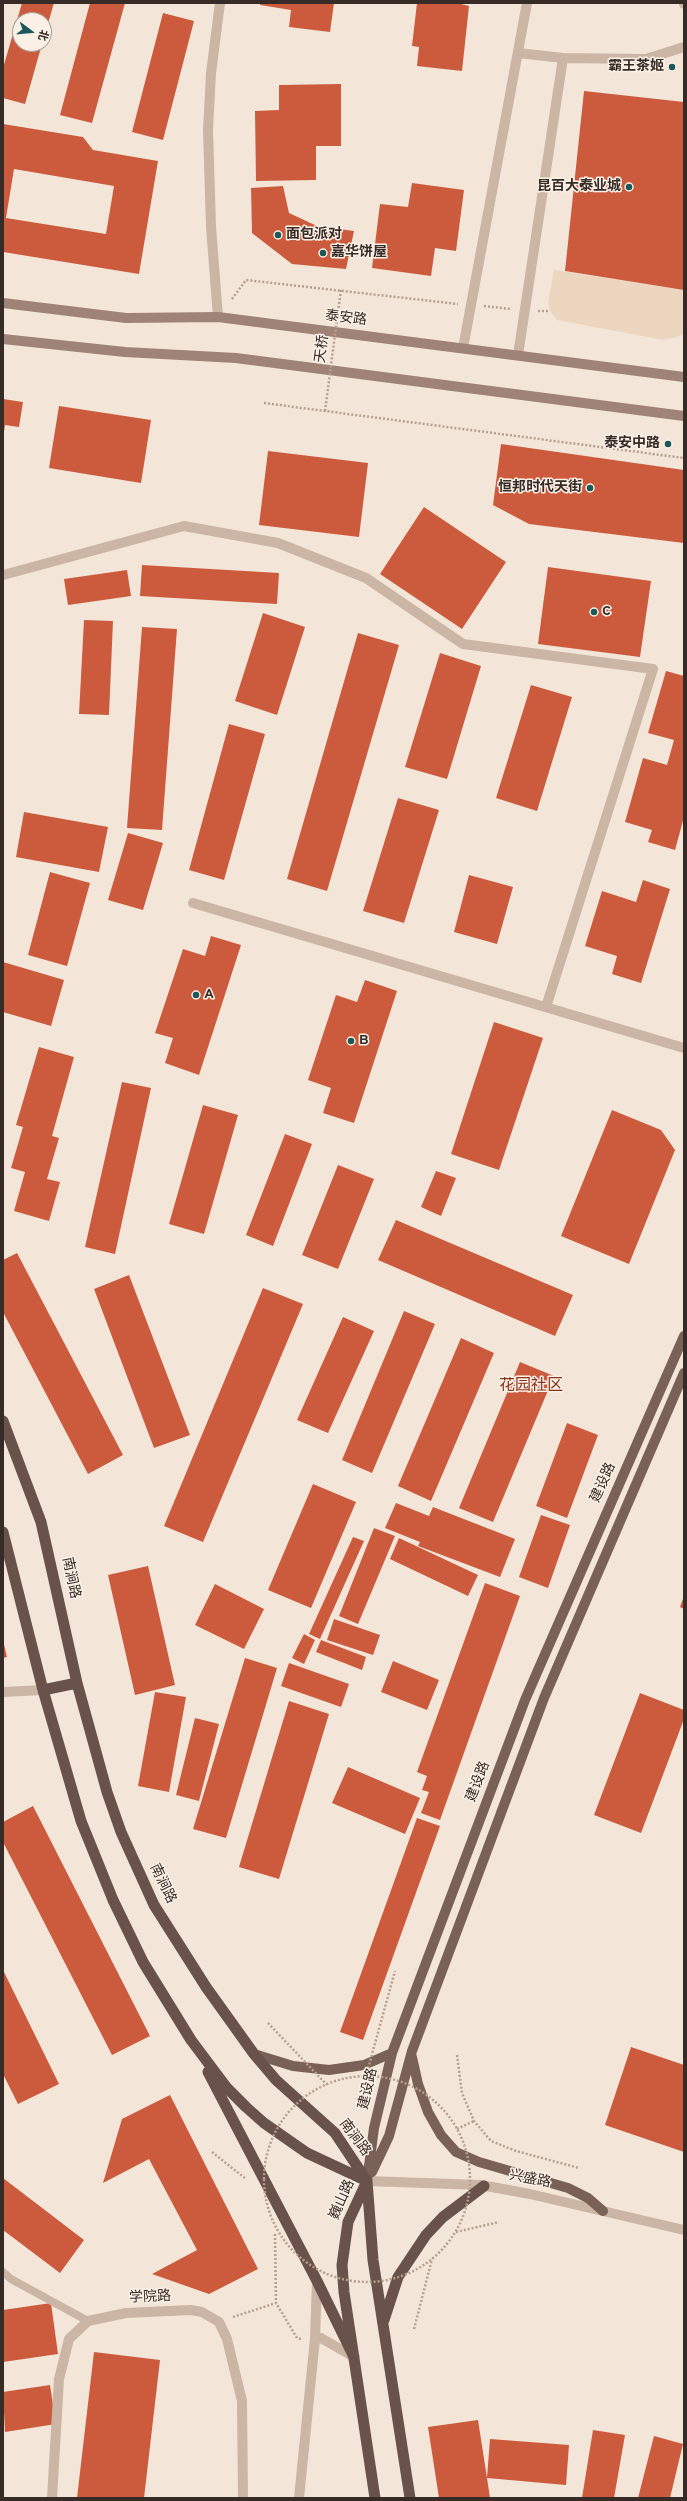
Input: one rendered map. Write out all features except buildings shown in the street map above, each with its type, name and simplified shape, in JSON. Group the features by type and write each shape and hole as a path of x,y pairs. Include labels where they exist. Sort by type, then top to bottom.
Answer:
{"highway":[{"name":"南涧路","path":"3,1421 41,1522 77,1683 107,1792 121,1832 154,1905 206,1988 254,2054 282,2086 335,2133 367,2181"},
{"name":"南涧路","path":"3,1532 43,1690 81,1821 112,1900 143,1962 191,2040 226,2088 264,2123 306,2153 367,2181"},
{"path":"43,1690 77,1683"},
{"path":"191,2040 317,2281 354,2357"},
{"name":"巍山路","path":"367,2181 373,2260 410,2498"},
{"name":"巍山路","path":"367,2181 348,2222 342,2251 342,2280 376,2498"},
{"path":"383,2324 398,2277 414,2251 443,2217 484,2186"}],"main road":[{"name":"泰安路","path":"3,302 126,318 218,317 684,377"},
{"path":"3,339 125,352 236,358 684,416"},
{"name":"建设路","path":"367,2181 374,2128 392,2053 525,1700 684,1336"},
{"path":"367,2181 389,2136 412,2052 544,1698 684,1374"},
{"path":"412,2052 418,2084 428,2112 441,2135 456,2152 478,2162 568,2188 588,2198 603,2211"},
{"path":"254,2054 292,2066 329,2070 364,2065 392,2053"}],"street":[{"path":"218,317 211,227 208,130 211,72 220,3"},
{"path":"463,348 527,3"},
{"path":"518,53 563,58 646,59 684,47"},
{"path":"518,355 563,58"},
{"path":"3,575 184,526 278,543 366,578 463,644 653,669 546,1007"},
{"path":"193,903 684,1048"},
{"path":"3,1692 43,1690"},
{"name":"兴盛路","path":"367,2181 484,2186 530,2194 684,2230"},
{"path":"298,2498 314,2342 317,2281"},
{"name":"学院路","path":"88,2321 126,2313 191,2310 202,2312 219,2322"},
{"path":"52,2498 59,2379 68,2339 88,2321"},
{"path":"219,2322 228,2339 242,2401 243,2498"},
{"path":"314,2342 321,2338 354,2357"}],"lane":[{"path":"3,2272 11,2279 88,2321"}],"path":[{"path":"218,317 246,280 282,282 399,297"},
{"name":"天桥","path":"325,410 340,289"},
{"path":"264,403 684,458"},
{"path":"366,2076 395,1971"},
{"path":"268,2023 327,2085"},
{"path":"457,2055 462,2093 474,2121 491,2141 516,2151 579,2168"},
{"path":"366,2076 398,2081 420,2090 447,2114 465,2145 470,2180 468,2198 456,2232 432,2259 407,2274 384,2281 348,2280 331,2275 300,2257 288,2244 275,2222 266,2195 267,2160 279,2126 303,2099 327,2085 351,2077 366,2076"},
{"path":"457,2129 474,2121"},
{"path":"212,2152 248,2181"},
{"path":"260,2190 266,2195"},
{"path":"275,2222 276,2303 297,2338 314,2342"},
{"path":"456,2232 499,2222"},
{"path":"414,2329 432,2259"},
{"path":"219,2322 276,2303"}],"shaded area":[{"path":"554,270 684,290 684,335 664,340 557,320 550,311 548,303"}],"place":[{"name":"霸王茶姬","path":"672,67"},
{"name":"昆百大·泰业城","path":"629,187"},
{"name":"面包派对","path":"278,235"},
{"name":"嘉华饼屋","path":"323,253"},
{"name":"泰安中路","path":"668,444"},
{"name":"恒邦时代天街","path":"590,488"},
{"name":"C","path":"594,612"},
{"name":"A","path":"196,995"},
{"name":"B","path":"351,1041"}],"district":[{"name":"花园社区","path":"531,1387"}]}
